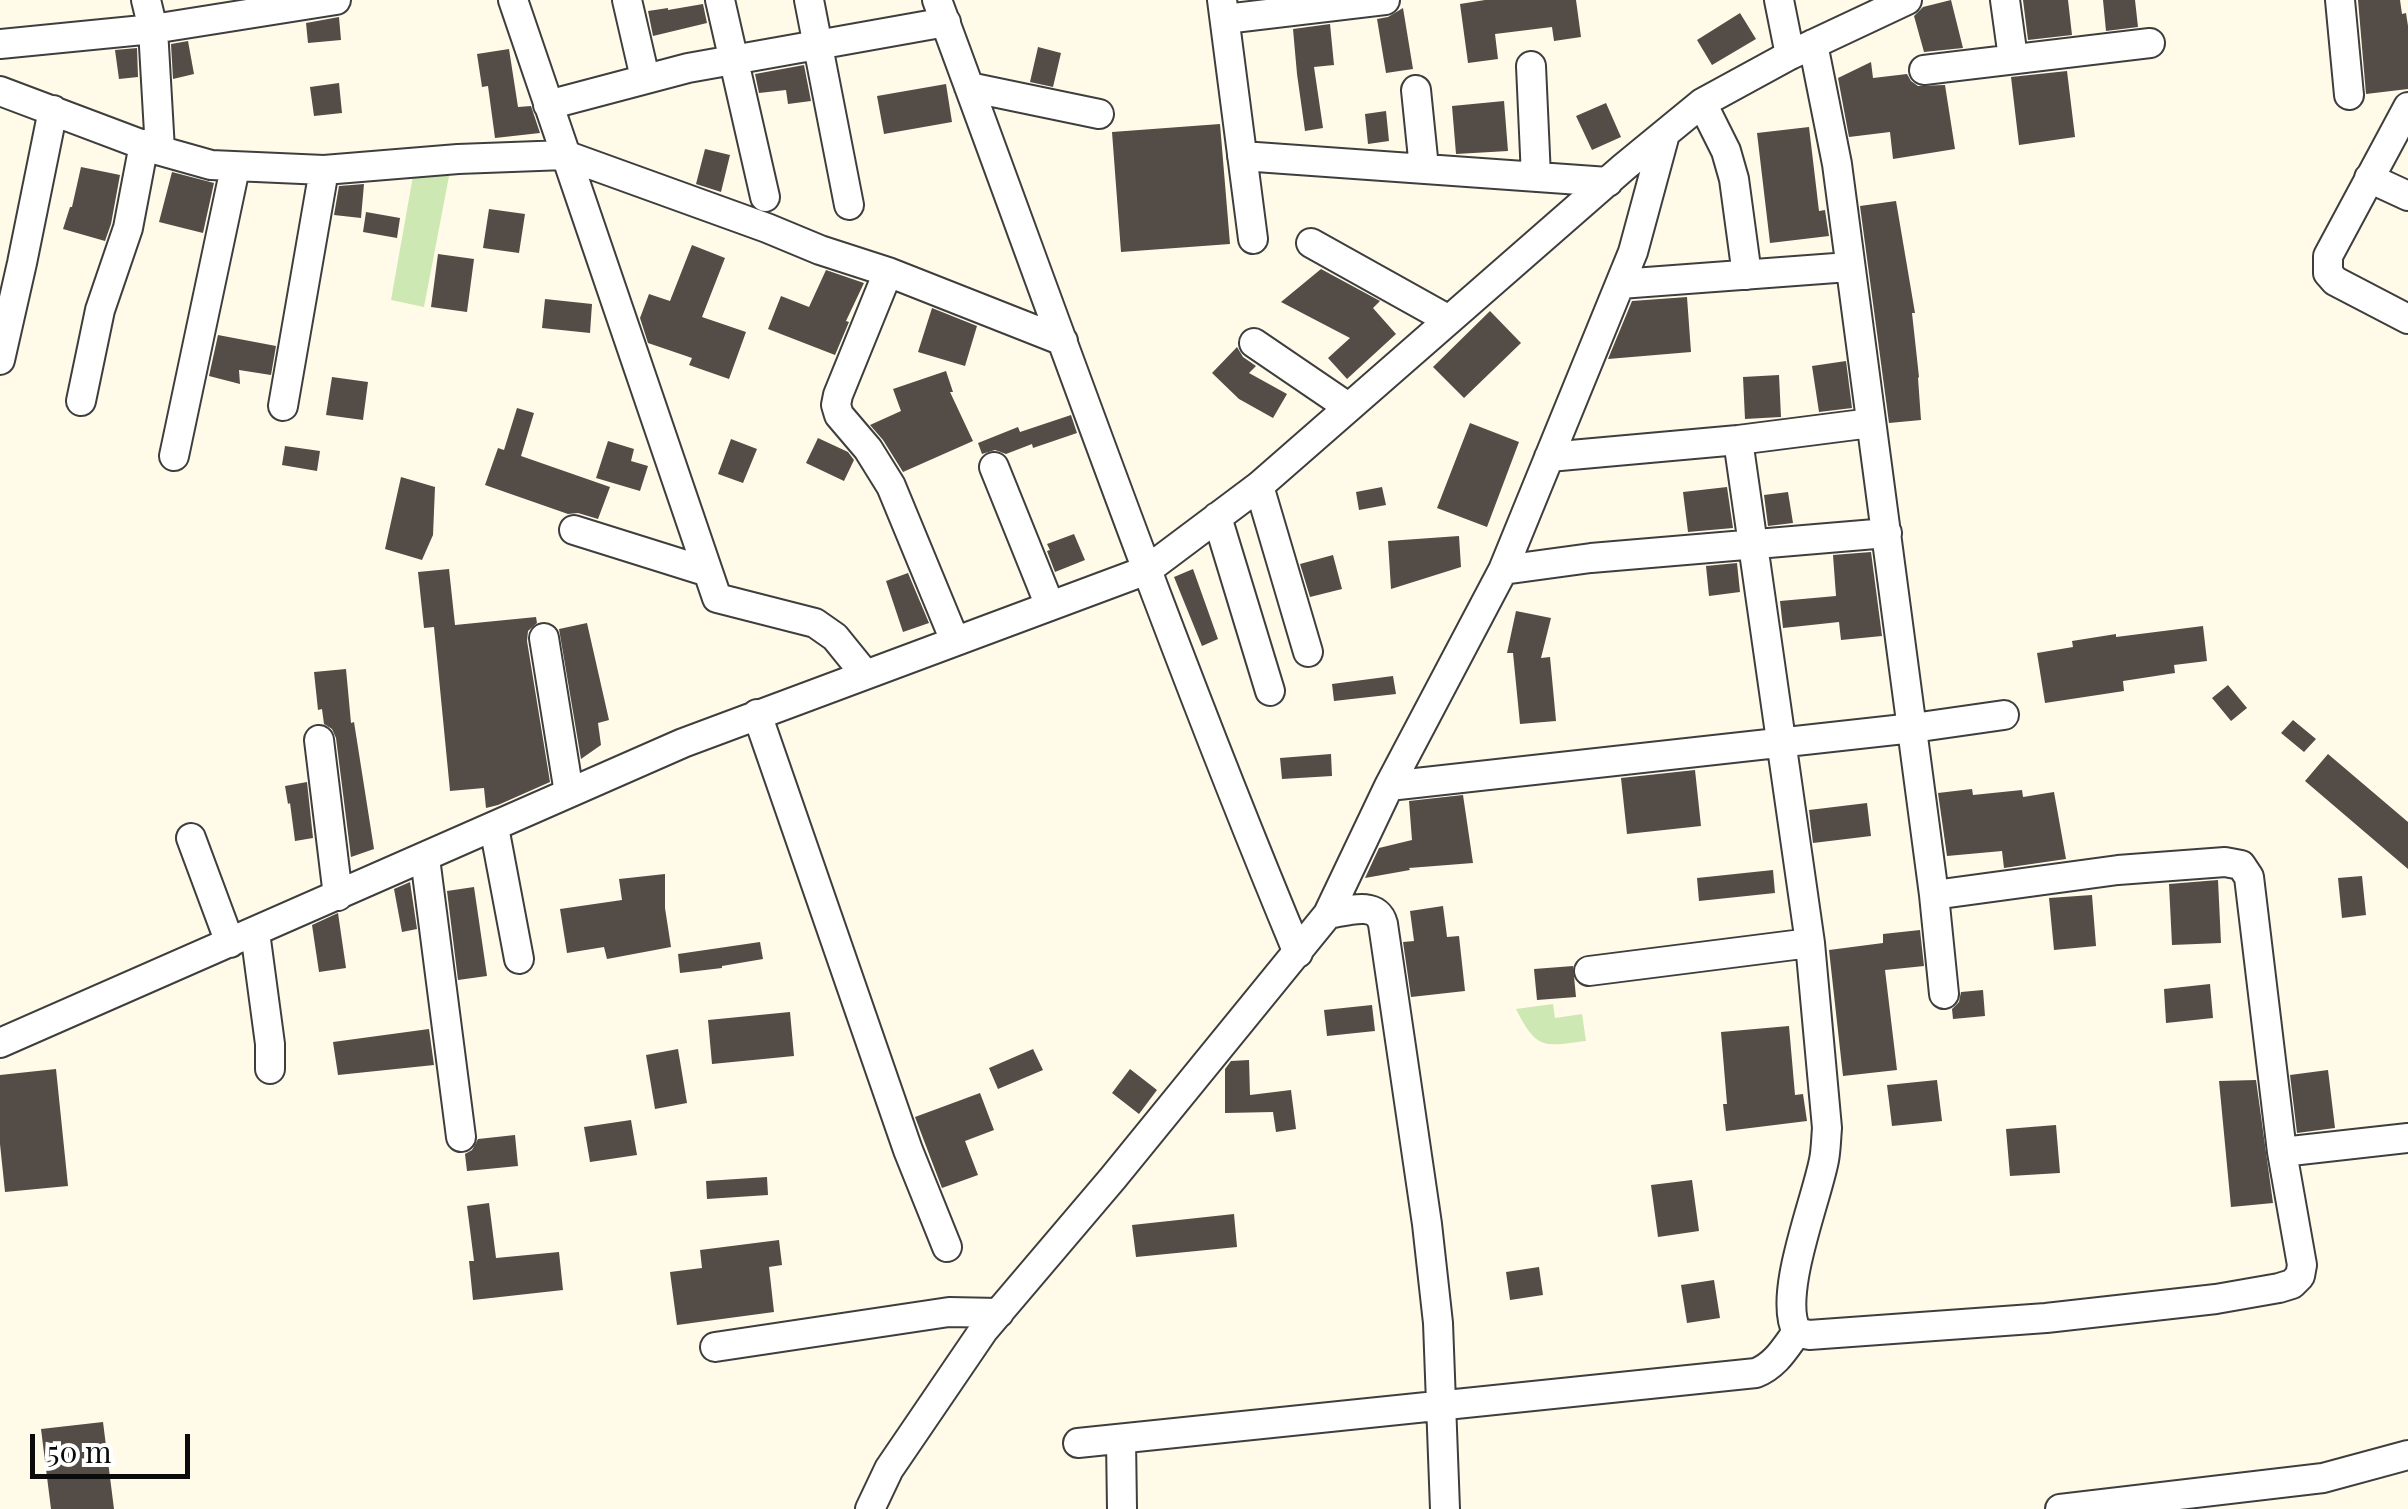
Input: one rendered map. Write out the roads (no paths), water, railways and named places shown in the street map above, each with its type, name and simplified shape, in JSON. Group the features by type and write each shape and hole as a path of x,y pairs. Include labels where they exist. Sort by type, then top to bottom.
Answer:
{"street":[{"path":"80,401 100,310 152,147 153,30 146,0"},
{"path":"0,44 153,30 336,0"},
{"path":"512,0 717,598 815,623 835,637 865,674"},
{"path":"627,0 645,78"},
{"path":"720,0 766,197"},
{"path":"809,0 849,205"},
{"path":"1253,239 1223,10 1385,0"},
{"path":"1778,0 1802,49 1837,164 1944,994"},
{"path":"0,1043 683,743 1147,570 1259,486 1702,104 1802,49 1907,0"},
{"path":"2005,0 2013,58"},
{"path":"2340,0 2349,95"},
{"path":"548,105 645,78 819,46 942,11 1147,570 1298,952"},
{"path":"1924,70 2150,43"},
{"path":"1531,66 1536,177"},
{"path":"969,87 1099,114"},
{"path":"1416,90 1424,168"},
{"path":"0,91 152,147 210,165 235,168 324,170 458,158 565,155 1063,340"},
{"path":"1702,104 1726,151 1734,178 1746,275"},
{"path":"2407,318 2335,281 2326,265 2408,107"},
{"path":"0,360 53,110"},
{"path":"870,1509 889,1469 983,1332 1328,914 1503,570 1634,252 1664,134"},
{"path":"1242,156 1608,182"},
{"path":"174,456 235,168"},
{"path":"283,406 324,170"},
{"path":"2370,178 2408,196"},
{"path":"1311,243 1450,320"},
{"path":"1620,284 1849,267"},
{"path":"888,272 836,405 848,429 868,449 891,486 954,641"},
{"path":"1254,343 1348,407"},
{"path":"1549,457 1738,440 1871,422"},
{"path":"1738,440 1810,943 1828,1128 1791,1291 1792,1322 1797,1332 1809,1335 2046,1318 2216,1299 2292,1284 2300,1276 2302,1265 2282,1152 2249,877 2241,865 2225,862 2118,870 1934,895"},
{"path":"994,467 1050,606"},
{"path":"1259,486 1308,652"},
{"path":"1218,517 1270,691"},
{"path":"574,530 708,572"},
{"path":"1503,570 1591,558 1887,533"},
{"path":"544,638 570,793"},
{"path":"756,714 908,1150 947,1246"},
{"path":"1390,786 2004,715"},
{"path":"319,740 338,896"},
{"path":"494,827 519,959"},
{"path":"191,838 242,938 270,1044 270,1070"},
{"path":"424,858 461,1138"},
{"path":"1328,914 1369,909 1381,915 1383,924 1438,1323 1445,1509"},
{"path":"1590,971 1810,943"},
{"path":"2282,1152 2408,1138"},
{"path":"715,1346 948,1312 999,1313"},
{"path":"1078,1444 1756,1373 1775,1362 1797,1332"},
{"path":"1121,1439 1122,1509"},
{"path":"2060,1509 2323,1478 2408,1455"}]}
